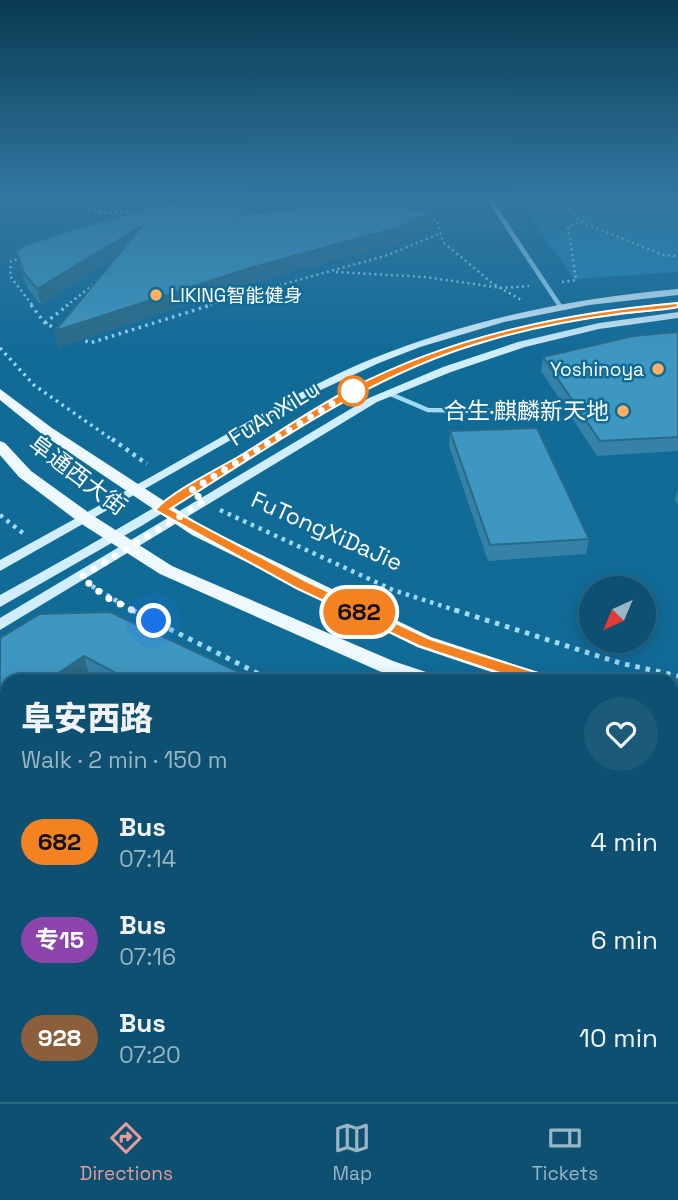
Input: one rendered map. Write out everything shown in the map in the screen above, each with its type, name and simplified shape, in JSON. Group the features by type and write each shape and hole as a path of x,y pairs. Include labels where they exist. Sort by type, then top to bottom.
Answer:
{"main road":[{"name":"FuAnXiLu","path":"0,566 333,379 463,329 560,306 678,292"},
{"name":"FuAnXiLu","path":"0,602 114,536 169,514 352,392 418,361 478,340 534,326 618,311 678,305"},
{"path":"0,625 132,548 169,514 205,501 388,393 430,374 528,341 586,327 678,315"},
{"path":"0,393 47,431 169,514 301,584 425,642 521,674"},
{"name":"阜通西大街","path":"0,446 25,474 86,519 166,570 410,674"}],"street":[{"path":"523,250 560,306"}],"lane":[{"path":"388,393 428,410 495,411"}],"path":[{"path":"77,338 90,343 193,309 401,250"},
{"path":"454,250 502,288 539,310"},
{"path":"652,250 663,255 678,256"},
{"path":"23,258 11,261 10,276 45,323 64,333"},
{"path":"329,271 425,277 502,288"},
{"path":"45,323 107,276"},
{"path":"0,348 34,385 163,475"},
{"name":"FuTongXiDaJie","path":"205,501 234,520 393,590 620,663 669,674"},
{"path":"0,515 39,545"},
{"path":"81,577 106,597 259,674"}],"shaded area":[{"path":"554,250 678,250 678,272 574,279"}],"building":[{"path":"17,250 101,250 37,289 24,273"},
{"path":"122,250 314,250 253,267 55,331"},
{"name":"合生·麒麟新天地","path":"678,332 678,437 600,441 543,357 633,336"},
{"path":"537,428 589,539 490,545 450,431"},
{"path":"110,612 243,674 117,674 84,656 57,674 0,674 0,638 40,614"}],"bus line":[{"name":"682","path":"521,674 425,642 301,584 161,510 352,392 418,361 478,340 534,326 618,311 678,305"}],"place":[{"name":"LIKING智能健身","path":"156,295"},
{"name":"Yoshinoya","path":"658,369"},
{"name":"合生·麒麟新天地","path":"623,411"}],"route":[{"path":"154,621 106,597 81,577 205,501 190,491 353,391"}]}
